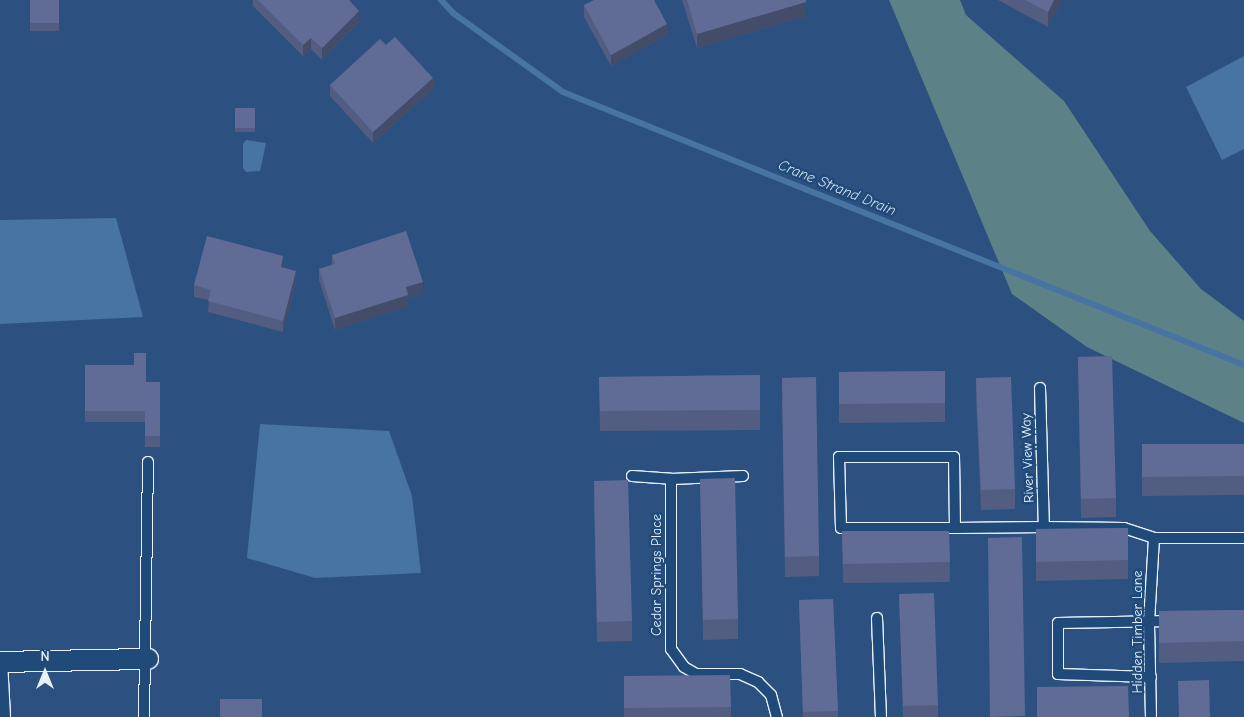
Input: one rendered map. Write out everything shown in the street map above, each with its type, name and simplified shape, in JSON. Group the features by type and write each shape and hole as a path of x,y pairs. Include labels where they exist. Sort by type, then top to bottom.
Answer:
{"street":[{"path":"1,662 147,659"}],"lane":[{"name":"River View Way","path":"1040,388 1044,527"},
{"path":"955,528 954,457 839,457 841,528 955,528 1044,527 1124,528 1154,538 1244,538"},
{"path":"144,717 147,659 148,462"},
{"path":"632,476 671,479 743,476"},
{"name":"Cedar Springs Place","path":"671,479 671,648 684,667 696,674 740,674 758,682 771,695 777,717"},
{"name":"Hidden Timber Lane","path":"1151,717 1148,623 1154,538"},
{"path":"877,618 881,717"},
{"path":"1151,677 1058,674 1058,623 1148,623 1187,620"},
{"path":"1,662 5,717"}],"green space":[{"path":"889,0 960,0 966,15 1064,101 1150,231 1201,289 1244,321 1244,423 1087,347 1012,294"}],"water":[{"path":"1244,56 1244,149 1222,160 1186,87"},
{"path":"246,140 266,143 260,171 246,172 243,168 243,144"},
{"path":"116,218 143,317 0,324 0,220"},
{"path":"260,424 389,431 412,496 421,573 315,578 247,558"}],"building":[{"path":"30,0 59,0 59,23 30,23"},
{"path":"258,0 349,0 359,11 322,48 311,38 303,45"},
{"path":"594,0 654,0 667,24 611,55 584,5"},
{"path":"687,0 806,0 806,2 697,34"},
{"path":"1025,0 1054,0 1048,12"},
{"path":"395,37 433,78 373,132 330,85 380,39 386,45"},
{"path":"235,108 255,108 255,128 235,128"},
{"path":"406,231 423,282 406,287 408,295 335,318 319,269 335,264 332,255"},
{"path":"207,236 283,256 281,267 296,271 283,321 208,301 211,290 194,285"},
{"path":"134,353 146,353 146,382 160,382 160,436 145,436 145,411 85,411 85,365 134,365"},
{"path":"1112,356 1116,498 1081,499 1078,357"},
{"path":"945,371 945,403 839,404 839,372"},
{"path":"760,375 760,410 600,411 599,377"},
{"path":"816,377 819,556 785,557 782,378"},
{"path":"1011,377 1015,489 981,490 976,378"},
{"path":"1142,444 1244,444 1244,476 1142,477"},
{"path":"735,478 738,619 703,620 700,479"},
{"path":"628,480 632,621 597,622 594,481"},
{"path":"1128,528 1128,560 1036,562 1036,529"},
{"path":"842,531 949,531 950,562 843,564"},
{"path":"1022,537 1025,716 990,717 988,538"},
{"path":"934,593 938,705 903,706 899,594"},
{"path":"833,599 838,711 803,712 799,600"},
{"path":"1244,610 1244,641 1159,643 1159,611"},
{"path":"730,675 731,707 624,708 624,676"},
{"path":"1209,680 1210,717 1179,717 1178,681"},
{"path":"1128,686 1129,717 1037,717 1037,687"},
{"path":"220,699 262,699 262,717 220,717"}],"waterway":[{"name":"Crane Strand Drain","path":"441,0 453,13 563,92 1244,365"}]}
